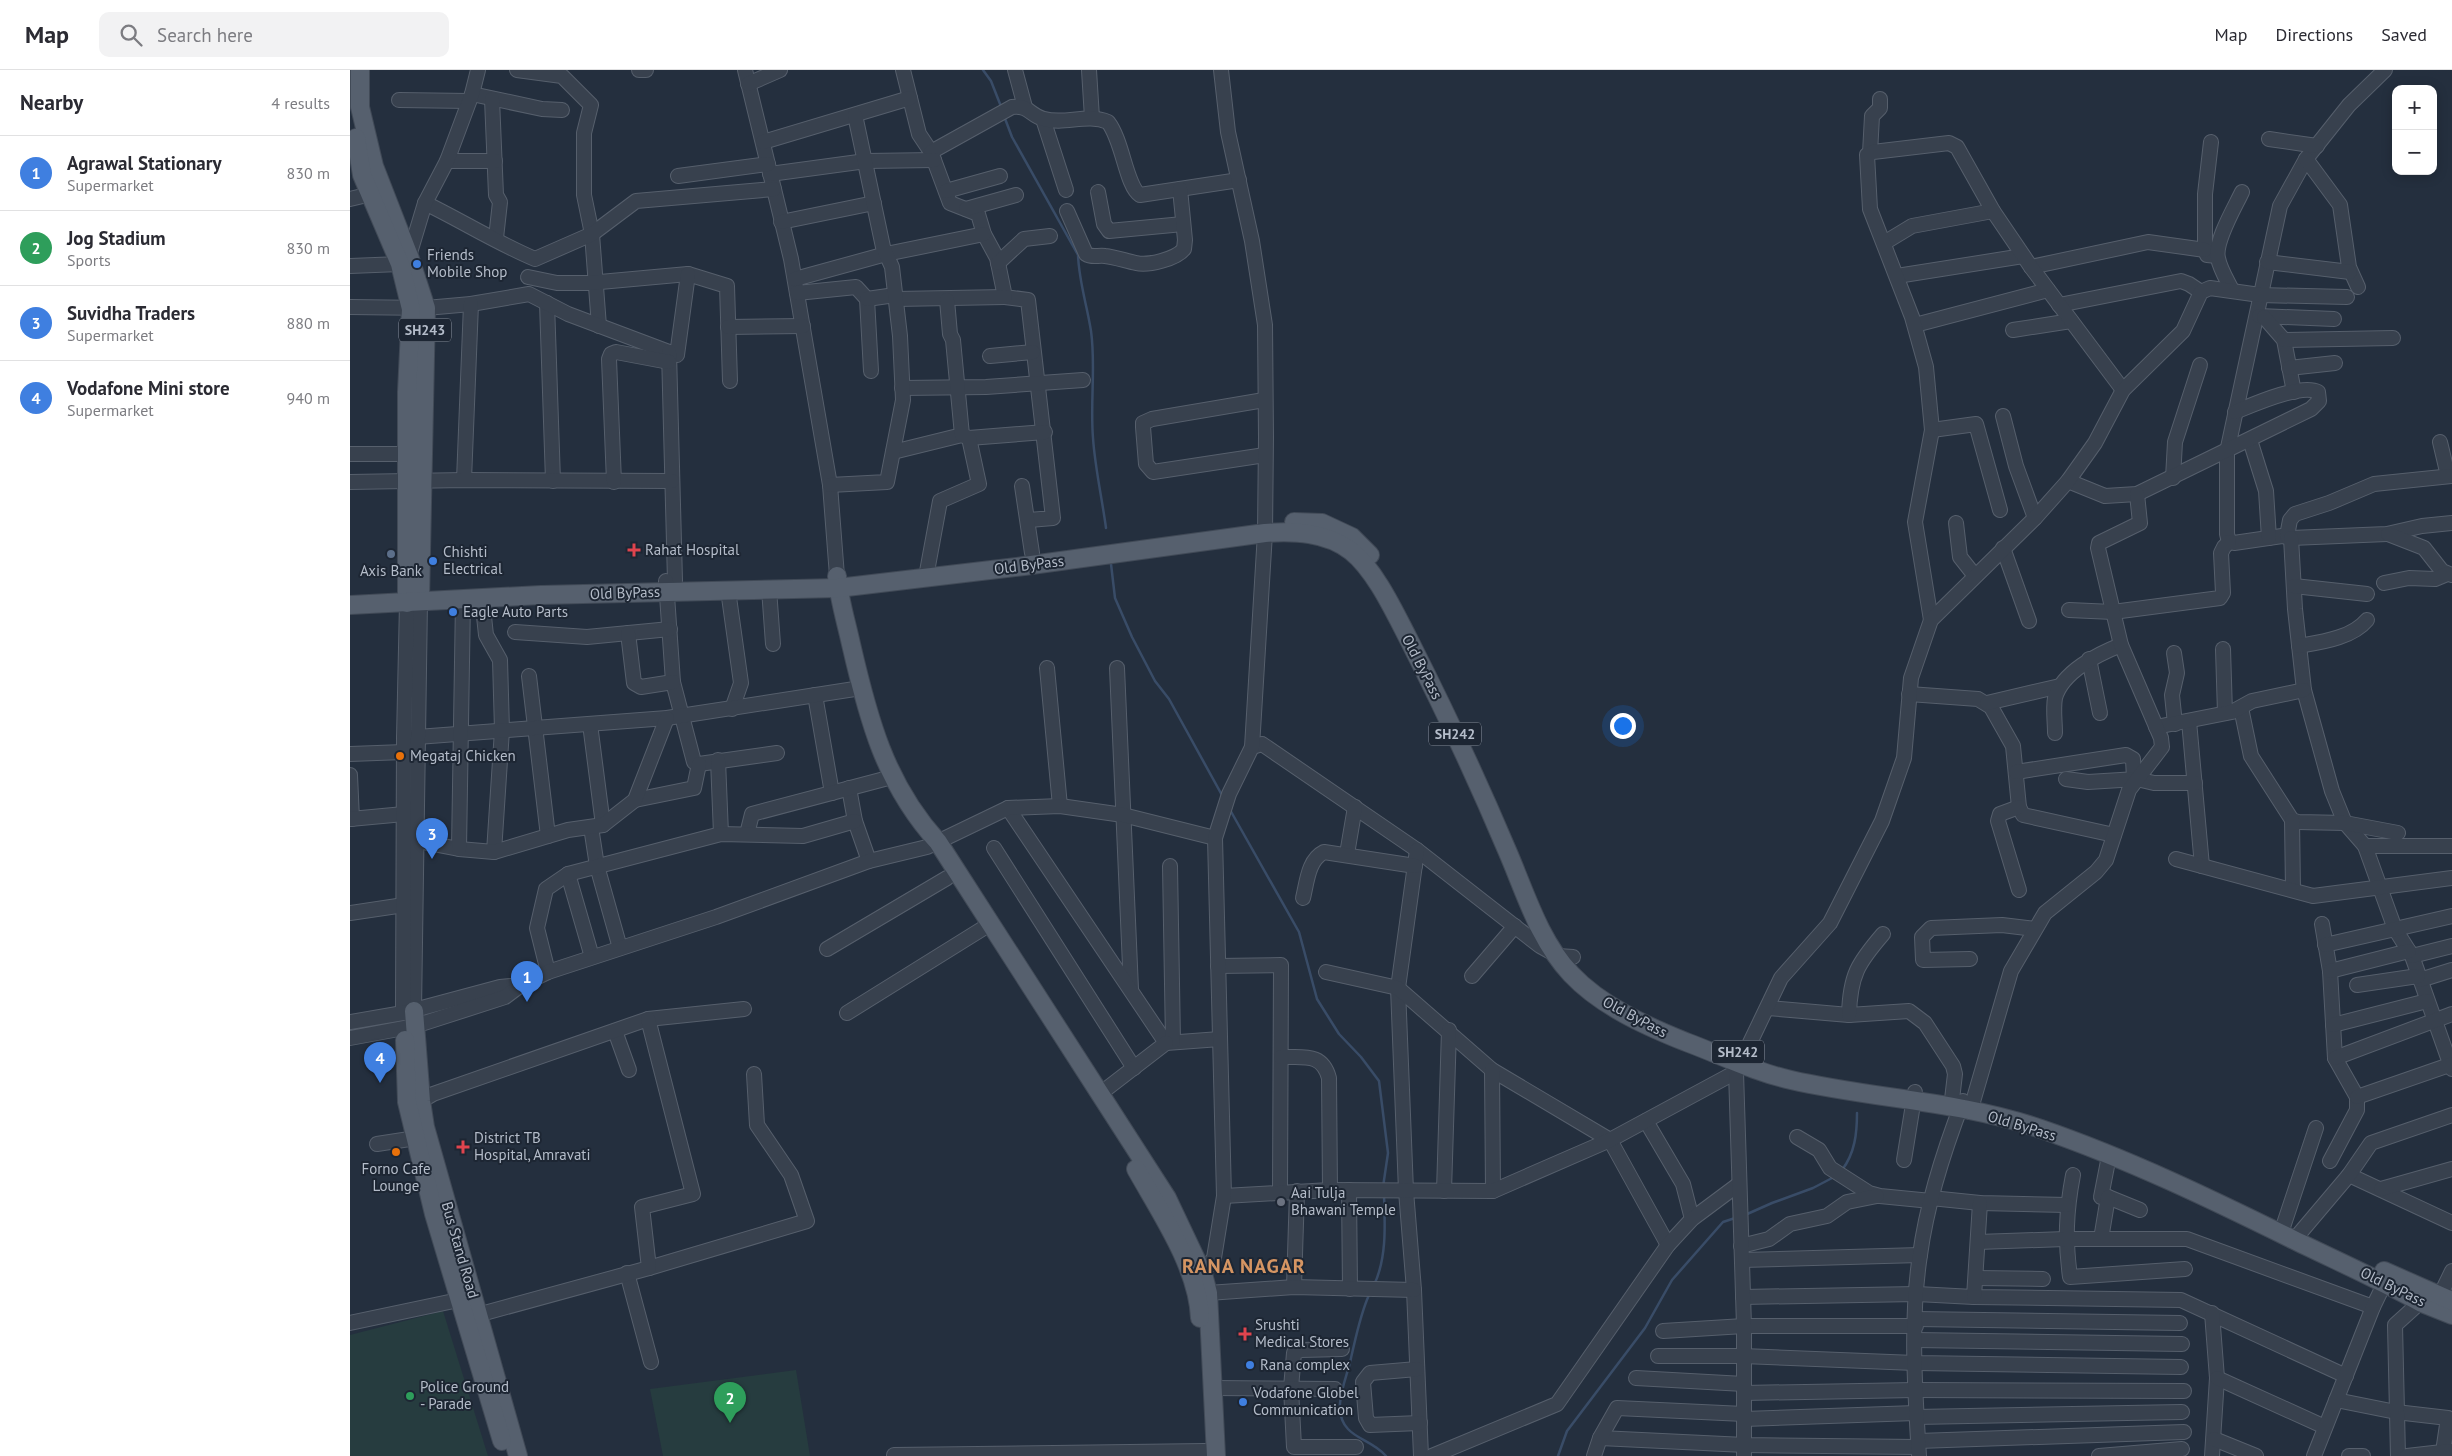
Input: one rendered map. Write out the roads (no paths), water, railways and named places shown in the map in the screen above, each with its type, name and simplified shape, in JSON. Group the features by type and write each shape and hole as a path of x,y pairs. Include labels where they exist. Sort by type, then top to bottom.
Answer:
{"main road":[{"name":"SH243","path":"360,70 360,108 366,135 419,308 414,480 414,597"},
{"name":"SH243","path":"350,101 354,152 362,175 404,260"},
{"name":"SH243","path":"414,480 407,454 407,392 419,308"},
{"name":"Old ByPass","path":"350,605 414,597 463,600 669,585 728,590 769,589 926,573 1265,528 1311,534 1336,542 1352,552 1379,586 1440,701 1508,852 1530,909 1565,956 1570,974 1599,998 1658,1031 1741,1064 1789,1080 1915,1097 2065,1126 2387,1278 2436,1299 2452,1315"},
{"path":"926,573 1032,553 1265,528"},
{"path":"350,594 414,597 669,585 837,582 861,688 884,761 892,777 932,844 1100,1092 1167,1198 1202,1283 1214,1388 1209,1454"},
{"path":"932,844 947,878 1134,1165 1202,1283 1200,1312 1209,1454"},
{"name":"Bus Stand Road","path":"409,1020 425,1127 506,1456"},
{"name":"Bus Stand Road","path":"409,1020 407,1102 416,1138 469,1308 518,1456"},
{"name":"Old ByPass","path":"1961,1105 2041,1129 2162,1176 2290,1232"}],"street":[{"path":"350,266 404,260 425,203 447,161 471,98 478,70"},
{"path":"517,70 562,76 591,105 584,133 584,195 592,234 594,283 599,326"},
{"path":"639,70 646,70"},
{"path":"903,70 919,134 932,156 950,203 978,214 984,234 998,263 1006,297"},
{"path":"1015,70 1018,107"},
{"path":"1089,70 1092,118"},
{"path":"1221,70 1226,124 1239,180 1265,326 1265,528 1252,747 1230,794 1215,838 1224,1196 1214,1258 1202,1283 1414,1290"},
{"path":"2230,542 2227,534 2227,452 2235,412 2260,316 2260,295 2280,206 2306,159 2316,146 2349,105 2385,70"},
{"path":"774,71 746,77 795,278 830,485 837,582"},
{"path":"763,142 910,98"},
{"path":"492,99 496,195 500,202 496,238"},
{"path":"399,100 492,99 542,109 562,110"},
{"path":"1745,1450 1744,1326 1739,1190 1741,1064 1785,972 1830,923 1878,828 1904,758 1911,678 1930,620 1915,522 1932,430 1926,367 1915,325 1869,203 1866,158 1870,153 1872,116 1880,108 1880,99"},
{"path":"678,176 932,156 999,115 1018,107 1043,119 1092,118 1108,122 1114,131 1132,186 1136,192 1146,195 1239,180"},
{"path":"830,485 887,482 903,400 896,297 892,267 883,247 855,115"},
{"path":"1043,119 1066,190"},
{"path":"2269,139 2316,146"},
{"path":"2211,142 2205,194 2211,254 2228,290"},
{"path":"1870,153 1948,143 1954,145 1993,211 2027,262 2123,390"},
{"path":"2306,159 2340,205 2350,272 2358,287"},
{"path":"447,161 495,161"},
{"path":"946,191 1000,176"},
{"path":"521,296 535,259 592,234 636,201 774,189"},
{"path":"1067,211 1086,254 1091,257 1106,256 1138,264 1180,254 1185,245 1180,189"},
{"path":"1098,192 1104,224 1109,231 1183,224"},
{"path":"2211,254 2222,236 2242,192"},
{"path":"350,200 371,194"},
{"path":"966,209 1016,195"},
{"path":"425,203 496,238 510,248 535,259"},
{"path":"781,222 874,203"},
{"path":"1884,243 1912,226 1993,211"},
{"path":"795,278 886,254 984,234"},
{"path":"998,263 1024,240 1050,236"},
{"path":"1897,276 2027,262 2148,242 2211,254"},
{"path":"2267,262 2350,272"},
{"path":"528,277 557,283 594,283 688,274 727,286 730,381"},
{"path":"614,482 609,359 611,354 616,352 669,357 677,355 688,274"},
{"path":"2059,305 2181,281 2205,290 2228,290 2260,295 2347,297"},
{"path":"797,293 856,287 867,299 871,371"},
{"path":"1915,325 2048,290"},
{"path":"1930,620 2035,518 2068,481 2095,443 2123,390 2183,331 2205,290"},
{"path":"350,307 419,308 471,304 529,294 669,357"},
{"path":"867,299 896,297 947,300 1006,297 1028,300 1036,383 1045,432 1053,518 1028,520"},
{"path":"926,573 940,501 979,484 965,437 956,388 953,340 950,334 947,300"},
{"path":"547,303 553,480"},
{"path":"464,480 471,304"},
{"path":"2260,316 2334,319"},
{"path":"2260,316 2284,340 2294,392"},
{"path":"2013,330 2071,321"},
{"path":"728,327 803,326"},
{"path":"2284,340 2393,338"},
{"path":"990,356 1033,352"},
{"path":"669,357 672,481 669,585 670,629 674,682 694,762 699,764 777,753"},
{"path":"2289,368 2335,363"},
{"path":"2173,478 2174,454 2200,365"},
{"path":"902,388 956,388 1083,380"},
{"path":"2068,481 2099,494 2137,494 2227,452 2311,409 2319,400 2318,392 2314,390 2294,392 2235,412"},
{"path":"1264,400 1152,419 1143,423 1143,427 1146,464 1153,472 1265,455"},
{"path":"2003,416 2016,466 2035,518"},
{"path":"1932,430 1976,424 2000,510"},
{"path":"893,452 965,437 1045,432"},
{"path":"2250,440 2266,490 2268,538"},
{"path":"2357,1097 2452,1066 2411,954 2395,928 2378,886 2365,846 2345,823 2332,791 2304,690 2289,537 2292,516 2299,512 2329,503 2378,483 2450,476 2440,442"},
{"path":"350,454 407,454"},
{"path":"350,482 414,480 672,481"},
{"path":"1022,486 1032,553"},
{"path":"1919,1448 1915,1363 1920,1255 1931,1199 1961,1105 2006,982 2035,929 2048,908 2101,868 2106,860 2127,795 2135,779 2162,747 2156,727 2121,645 2098,548 2099,543 2140,523 2137,494"},
{"path":"1956,523 1960,557 1975,576"},
{"path":"2069,610 2113,612 2220,598 2223,593 2221,553 2230,542 2268,538 2387,534 2416,527 2452,523"},
{"path":"2387,534 2424,548 2439,568 2449,574"},
{"path":"2003,548 2029,621"},
{"path":"2384,584 2409,578 2435,579 2449,574"},
{"path":"2294,586 2367,594"},
{"path":"769,589 773,644"},
{"path":"728,590 741,683 732,709"},
{"path":"409,1020 414,597"},
{"path":"482,598 486,635 500,660 502,730 494,852"},
{"path":"459,849 463,600"},
{"path":"2299,646 2341,636 2360,628 2367,620"},
{"path":"515,632 587,637 670,629"},
{"path":"628,633 634,684 641,686 674,682"},
{"path":"2055,733 2054,704 2060,686 2089,659 2121,645"},
{"path":"2222,649 2225,714"},
{"path":"2174,653 2176,676 2172,695 2182,723 2194,783 2202,866"},
{"path":"2089,659 2100,713"},
{"path":"1047,668 1060,806"},
{"path":"1117,668 1131,990"},
{"path":"529,676 548,836"},
{"path":"1909,694 1978,700 1988,703 2060,686"},
{"path":"411,737 667,718 861,688"},
{"path":"2156,727 2225,714 2241,708 2252,701 2304,690"},
{"path":"815,695 832,793"},
{"path":"1988,703 2013,746 2019,807 2023,815 2029,818 2114,836"},
{"path":"2241,708 2250,756 2292,820 2292,890"},
{"path":"635,800 667,718"},
{"path":"590,724 597,826 597,866 620,948"},
{"path":"409,1020 404,905 410,840 404,814 404,752 411,737"},
{"path":"1252,747 1262,744 1417,850 1540,946 1565,956"},
{"path":"350,754 404,752"},
{"path":"2016,772 2126,755 2134,759 2135,779"},
{"path":"718,760 721,834"},
{"path":"410,840 459,849 494,852 548,836 597,826 635,800 694,788 699,764"},
{"path":"350,775 351,819 404,814"},
{"path":"747,834 752,814 892,777"},
{"path":"2066,779 2091,782 2135,779 2154,783 2194,783"},
{"path":"849,788 855,821 869,861"},
{"path":"350,1038 409,1020 500,987 522,985 548,972 716,916 869,861 932,844 1008,808 1060,806 1123,815 1215,838"},
{"path":"1347,854 1355,807"},
{"path":"2019,807 2000,814 1998,821 2019,890"},
{"path":"1008,808 1131,990 1170,1043"},
{"path":"2292,820 2298,822 2345,823 2398,833"},
{"path":"548,972 537,928 546,889 568,874 721,834 803,836 855,821"},
{"path":"2365,846 2452,846"},
{"path":"994,848 1134,1068"},
{"path":"1417,850 1398,988 1406,1191 1414,1290 1421,1456"},
{"path":"1303,898 1312,861 1316,856 1330,851 1415,866"},
{"path":"2176,859 2314,896 2378,886 2452,878"},
{"path":"1170,866 1170,1043"},
{"path":"568,874 592,957"},
{"path":"827,949 947,878"},
{"path":"350,913 404,905"},
{"path":"2325,945 2452,916"},
{"path":"2322,924 2330,971 2335,1058 2357,1097 2357,1110 2330,1161"},
{"path":"1970,959 1924,960 1922,958 1922,937 1930,928 2002,925 2035,929"},
{"path":"1472,976 1515,926"},
{"path":"847,1013 982,929"},
{"path":"1849,1015 1851,989 1859,962 1883,934"},
{"path":"2330,971 2452,946"},
{"path":"1218,966 1281,966 1280,1192"},
{"path":"2357,985 2419,978 2452,970"},
{"path":"1326,972 1398,988 1449,1030 1492,1070 1610,1140 1668,1244"},
{"path":"2333,1025 2427,1001"},
{"path":"1768,1008 1849,1015 1910,1011 1922,1020 1955,1070 1961,1105"},
{"path":"421,1101 433,1094 648,1019 744,1009"},
{"path":"2335,1058 2452,1014"},
{"path":"648,1019 693,1194 642,1207 650,1268"},
{"path":"350,1022 409,1020"},
{"path":"1444,1191 1449,1030"},
{"path":"615,1031 629,1070"},
{"path":"1100,1092 1170,1043 1220,1039"},
{"path":"1281,1057 1314,1059 1322,1061 1326,1067 1329,1078 1330,1190"},
{"path":"1224,1196 1330,1190 1493,1191 1610,1140 1646,1121 1741,1064"},
{"path":"1492,1070 1493,1191"},
{"path":"350,1323 469,1308 650,1268 806,1222 791,1175 757,1125 757,1095 754,1074"},
{"path":"1904,1160 1915,1097"},
{"path":"2290,1232 2349,1175 2371,1143 2452,1115"},
{"path":"1646,1121 1683,1184 1692,1219"},
{"path":"2290,1232 2316,1128"},
{"path":"1797,1137 1820,1150 1828,1166 1877,1196"},
{"path":"378,1144 416,1138"},
{"path":"2109,1156 2101,1197 2108,1197 2140,1210"},
{"path":"2381,1189 2452,1169"},
{"path":"2073,1175 2067,1205 2065,1239 2070,1277 2185,1269"},
{"path":"2349,1175 2452,1223"},
{"path":"1349,1190 1350,1289"},
{"path":"1432,1456 1557,1404 1668,1244 1692,1219 1739,1190"},
{"path":"1294,1287 1297,1191"},
{"path":"1741,1242 1769,1239 1790,1224 1827,1216 1847,1202 1877,1196 1980,1203 2067,1205"},
{"path":"2101,1239 2108,1197"},
{"path":"1974,1297 1980,1203"},
{"path":"1978,1242 2065,1239 2187,1239 2373,1307"},
{"path":"1742,1260 1920,1255"},
{"path":"2398,1456 2395,1325 2436,1299 2452,1271"},
{"path":"627,1273 651,1362"},
{"path":"1976,1278 2043,1279"},
{"path":"2314,1456 2373,1307 2387,1278"},
{"path":"1743,1297 1917,1294 1974,1297 2181,1300 2346,1376"},
{"path":"2212,1313 2217,1378 2212,1456"},
{"path":"1916,1329 2180,1323"},
{"path":"1662,1331 1744,1326 1916,1329 2182,1344"},
{"path":"1342,1349 1301,1350 1294,1353 1291,1388 1294,1452 1356,1447"},
{"path":"1658,1356 1743,1356 1915,1363 2182,1367"},
{"path":"1417,1369 1370,1373 1363,1382 1366,1418 1370,1425 1420,1424"},
{"path":"1636,1378 1744,1388 2184,1390"},
{"path":"2217,1378 2326,1428"},
{"path":"1214,1388 1335,1389"},
{"path":"2336,1400 2396,1412 2448,1418 2448,1451 2407,1456"},
{"path":"1594,1456 1600,1438 1617,1408 1744,1416 2182,1412"},
{"path":"1600,1438 1745,1450 1919,1448 2184,1432"},
{"path":"2214,1438 2256,1456"},
{"path":"2099,1456 2182,1449"},
{"path":"894,1455 1209,1454"},
{"path":"2349,1456 2363,1456"}],"waterway":[{"path":"983,70 991,81 1002,109"},
{"path":"1004,116 1012,137 1078,255 1092,344 1093,438 1106,528"},
{"path":"1111,564 1115,598 1132,637 1155,681 1169,699 1223,797"},
{"path":"1229,808 1299,932 1317,999 1339,1034 1361,1057 1379,1081 1388,1153 1383,1187"},
{"path":"1842,1170 1850,1157 1854,1143 1857,1113"},
{"path":"1745,1215 1813,1188 1834,1177"},
{"path":"1374,1285 1383,1252 1385,1229 1384,1195"},
{"path":"1558,1456 1567,1431 1645,1328 1672,1280 1723,1222 1735,1218"},
{"path":"1369,1295 1341,1394 1340,1413 1348,1429 1356,1436 1376,1447 1386,1456"}],"place":[{"name":"Friends Mobile Shop","path":"417,264"},
{"name":"Rahat Hospital","path":"634,550"},
{"name":"Axis Bank","path":"391,554"},
{"name":"Chishti Electrical","path":"433,561"},
{"name":"Eagle Auto Parts","path":"453,612"},
{"name":"Megataj Chicken","path":"400,756"},
{"name":"Suvidha Traders","path":"432,859"},
{"name":"Agrawal Stationary","path":"527,1002"},
{"name":"Vodafone Mini store","path":"380,1083"},
{"name":"District TB Hospital, Amravati","path":"463,1147"},
{"name":"Forno Cafe Lounge","path":"396,1152"},
{"name":"Aai Tulja Bhawani Temple","path":"1281,1202"},
{"name":"Srushti Medical Stores","path":"1245,1334"},
{"name":"Rana complex","path":"1250,1365"},
{"name":"Police Ground - Parade","path":"410,1396"},
{"name":"Vodafone Globel Communication","path":"1243,1402"},
{"name":"Jog Stadium","path":"730,1423"}],"district":[{"name":"RANA NAGAR","path":"1244,1266"}]}
